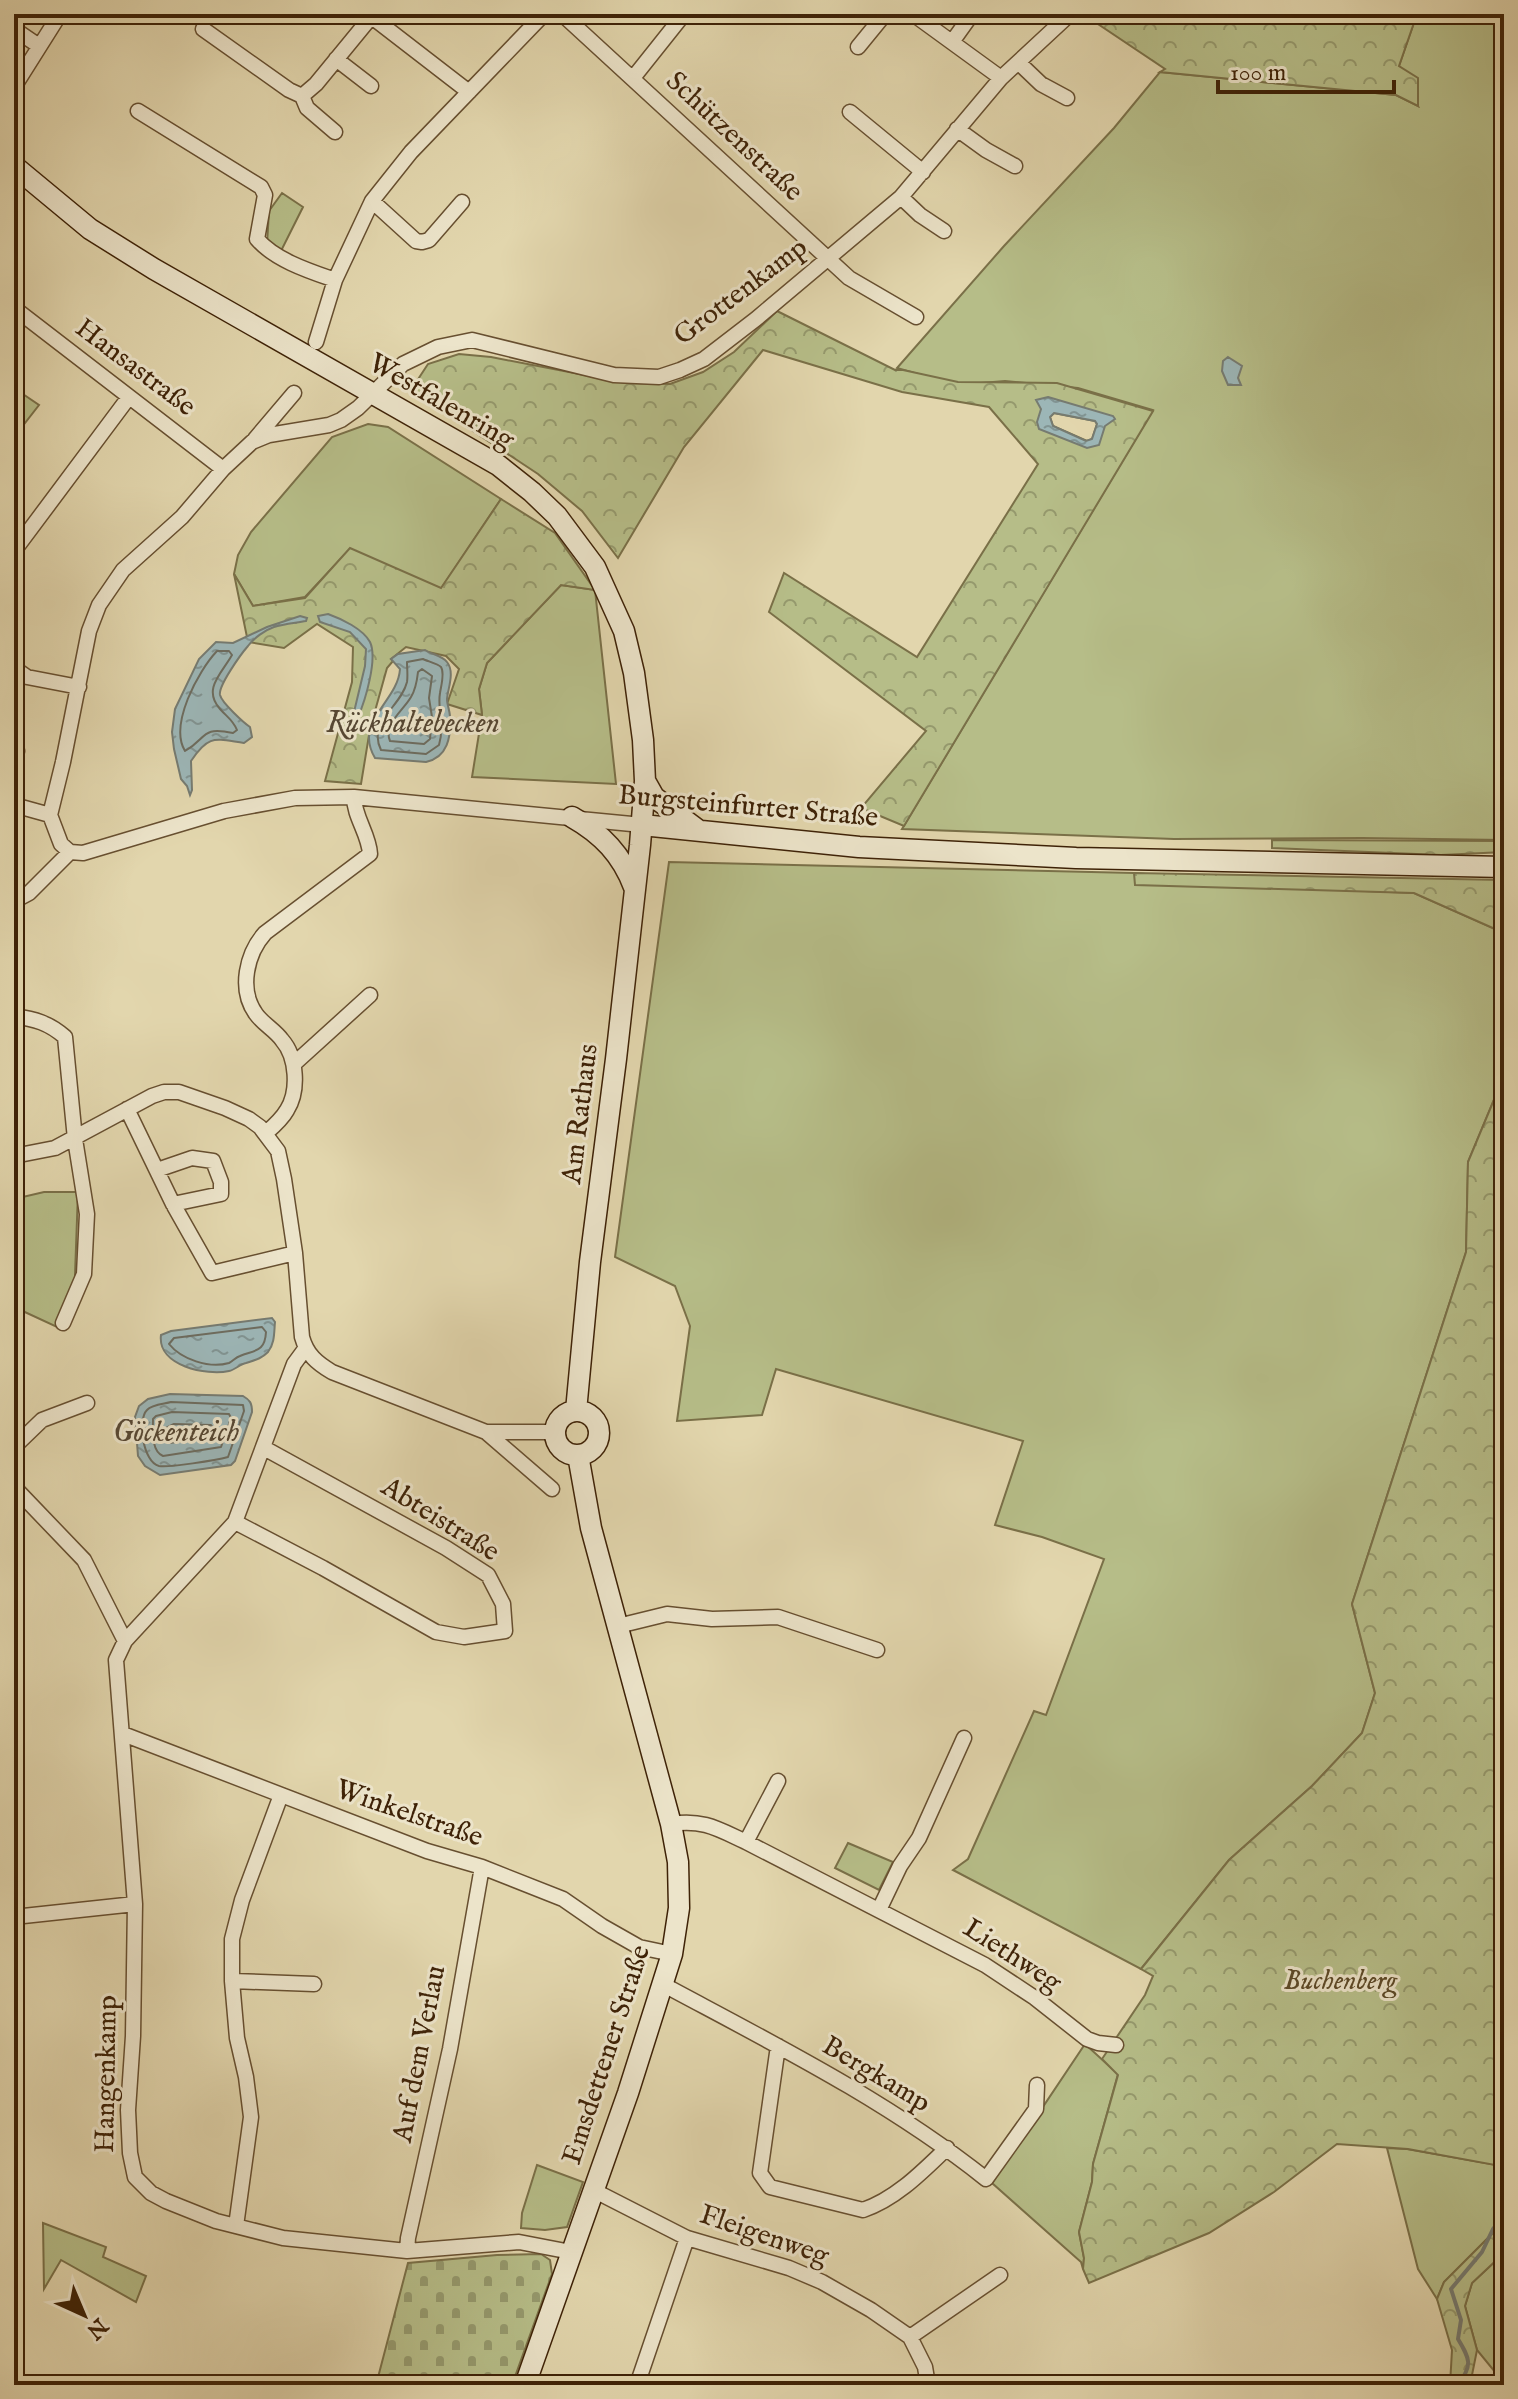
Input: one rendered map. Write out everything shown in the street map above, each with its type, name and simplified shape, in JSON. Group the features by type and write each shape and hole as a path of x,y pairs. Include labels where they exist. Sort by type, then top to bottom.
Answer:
{"main road":[{"name":"Westfalenring","path":"14,166 90,229 154,269 498,465 557,516 595,567 624,631 639,702 645,781 642,825"},
{"path":"645,781 654,797 698,830"},
{"path":"572,817 613,848 626,866 635,890"},
{"name":"Burgsteinfurter Straße","path":"642,825 859,847 1076,858 1504,867"},
{"name":"Am Rathaus","path":"576,1411 590,1262 620,1031 642,825"},
{"path":"576,1411 592,1417 599,1433 593,1448 578,1455 561,1449 554,1432 561,1417 576,1411"},
{"name":"Emsdettener Straße","path":"525,2385 664,1985 679,1908 678,1862 671,1824 591,1528 578,1455"}],"street":[{"path":"14,87 60,14"},
{"path":"316,342 335,280 372,201 411,152 544,14"},
{"path":"633,78 684,14"},
{"path":"858,47 885,14"},
{"path":"913,14 1001,78"},
{"path":"952,42 972,14"},
{"name":"Grottenkamp","path":"252,442 292,430 329,425 350,415 403,364 438,347 472,340 614,375 659,377 704,359 901,197 1001,78 1070,14"},
{"path":"302,96 316,84 370,15 469,92"},
{"name":"Schützenstraße","path":"570,16 849,278 916,317"},
{"path":"14,29 39,46"},
{"path":"203,29 302,96 307,108 335,132"},
{"path":"336,59 371,86"},
{"path":"1019,63 1041,84 1067,98"},
{"path":"138,111 261,187 265,195 257,239 264,248 335,280"},
{"path":"850,112 923,172"},
{"path":"957,129 1015,166"},
{"path":"901,197 944,231"},
{"path":"372,201 416,241 422,242 429,240 462,202"},
{"name":"Hansastraße","path":"14,308 223,469"},
{"path":"14,901 29,893 70,852 61,844 50,815 89,631 99,605 123,570 182,517 294,393"},
{"path":"14,551 129,397"},
{"path":"14,668 27,677 79,687"},
{"path":"266,1133 289,1108 295,1063 283,1040 256,1014 248,993 248,968 253,950 265,933 370,854 370,844 354,806 354,797"},
{"name":"Burgsteinfurter Straße","path":"70,852 83,853 224,811 295,798 354,797 642,825"},
{"path":"14,805 50,815"},
{"path":"295,1063 370,995"},
{"path":"14,1016 40,1020 55,1027 65,1037 75,1139 87,1214 84,1274 63,1323"},
{"path":"14,1156 55,1148 164,1092 179,1092 249,1119 266,1133 278,1151 295,1253 305,1349 316,1362 332,1372 486,1432 552,1489"},
{"path":"127,1109 173,1204 212,1273 295,1253"},
{"path":"157,1170 192,1158 213,1161 221,1182 221,1194 173,1204"},
{"path":"14,1487 84,1560 125,1641 235,1522 294,1364 305,1349"},
{"path":"14,1447 42,1420 87,1403"},
{"path":"486,1432 554,1432"},
{"name":"Abteistraße","path":"235,1522 436,1632 464,1637 505,1631 503,1604 488,1575 446,1548 264,1448"},
{"path":"618,1626 667,1614 712,1619 778,1617 877,1650"},
{"name":"Hangenkamp","path":"125,1641 116,1660 116,1683 123,1734 135,1904 133,2036 128,2110 135,2177 151,2193 216,2221 283,2238 407,2251 519,2242 571,2252"},
{"name":"Winkelstraße","path":"123,1734 427,1851 482,1867 563,1899 639,1947 672,1954"},
{"path":"879,1910 900,1866 919,1838 964,1738"},
{"path":"746,1842 778,1781"},
{"path":"236,2226 251,2117 237,2038 232,1939 242,1900 281,1795"},
{"name":"Liethweg","path":"671,1824 690,1821 716,1828 746,1842 985,1965 1035,1998 1087,2039 1116,2045"},
{"name":"Auf dem Verlau","path":"407,2251 450,2049 482,1867"},
{"path":"14,1917 135,1904"},
{"path":"232,1981 314,1984"},
{"name":"Bergkamp","path":"664,1985 778,2046 947,2148 986,2179 1036,2109 1037,2085"},
{"name":"Bergkamp","path":"778,2046 760,2173 770,2187 863,2210 898,2191 947,2148"},
{"name":"Fleigenweg","path":"593,2190 687,2238 789,2268 822,2282 910,2337"},
{"path":"657,2385 638,2382 687,2238"},
{"path":"928,2385 925,2367 910,2337 1000,2275"}],"green space":[{"path":"1083,14 1417,14 1399,66 1418,78 1418,106 1396,95 1160,72 1165,69"},
{"path":"1417,14 1504,14 1504,840 1174,839 902,829 1153,410 1078,388 1005,381 957,385 897,368 1004,246 1114,128 1160,72 1396,95 1418,106 1399,66"},
{"path":"282,193 303,207 281,251 267,244 269,211"},
{"path":"777,311 895,370 958,382 1057,383 1153,411 904,826 861,808 926,731 769,612 784,573 917,657 1038,464 989,407 902,392 763,350 684,447 618,558 582,511 538,474 411,390 428,364 459,354 491,357 626,383 670,384 703,372 734,352","holes":["1054,413 1095,421 1097,424 1092,439 1087,441 1053,426 1050,417"]},
{"path":"14,388 39,405 18,432 14,430"},
{"path":"368,424 388,427 501,499 441,589 350,549 305,597 253,606 234,574 238,555 251,532 332,437"},
{"path":"501,499 555,533 595,590 561,585 487,663 479,689 482,715 447,704 459,669 446,656 406,647 391,659 393,661 387,668 370,729 361,784 325,781 352,682 353,647 317,624 284,648 248,642 234,574 253,606 305,598 350,548 441,588"},
{"path":"561,585 595,590 616,784 472,777 482,715 479,689 487,663"},
{"path":"1272,840 1504,841 1504,852 1441,855 1272,848"},
{"path":"669,862 1134,873 1316,889 1414,893 1504,933 1500,961 1504,993 1501,1083 1468,1162 1466,1252 1352,1604 1375,1693 1362,1733 1312,1786 1229,1860 1141,1969 953,1870 968,1859 1034,1711 1046,1715 1104,1559 1042,1537 995,1525 1023,1441 776,1369 762,1415 677,1421 690,1326 675,1286 615,1257"},
{"path":"1134,873 1504,880 1504,933 1414,893 1135,885"},
{"name":"Buchenberg","path":"1504,1002 1504,2178 1501,2166 1408,2149 1337,2144 1274,2192 1209,2233 1089,2283 1083,2269 1079,2232 1092,2182 1093,2164 1118,2075 1102,2059 1145,1995 1153,1976 1141,1969 1229,1860 1312,1786 1362,1733 1375,1693 1352,1604 1466,1252 1468,1162 1501,1083"},
{"path":"44,1192 78,1192 75,1275 81,1277 57,1327 14,1307 14,1199"},
{"path":"848,1843 893,1862 879,1890 835,1868"},
{"path":"1085,2044 1118,2074 1093,2164 1092,2182 1079,2232 1083,2269 1081,2262 992,2183"},
{"path":"1387,2148 1502,2166 1504,2222 1444,2282 1437,2299 1418,2269"},
{"path":"537,2165 583,2182 567,2227 545,2230 521,2228 522,2213"},
{"path":"1504,2222 1504,2253 1472,2283 1465,2306 1477,2350 1470,2385 1450,2385 1452,2350 1437,2299 1444,2282"},
{"path":"43,2223 106,2247 103,2257 146,2276 136,2302 61,2260 44,2289"},
{"path":"1504,2253 1504,2383 1477,2350 1465,2306 1472,2283"},
{"path":"541,2254 550,2260 552,2274 512,2385 376,2385 408,2263"}],"water":[{"path":"1228,357 1242,366 1238,378 1241,385 1228,385 1222,371 1223,361"},
{"path":"1048,397 1115,419 1105,426 1099,445 1087,448 1039,429 1037,422 1041,409 1036,400","holes":["1054,413 1095,421 1097,424 1092,439 1086,441 1053,426 1050,417"]},
{"path":"328,614 357,629 370,642 372,669 358,717 354,712 366,649 350,632 320,622 318,616"},
{"path":"300,616 307,618 306,621 274,627 256,637 231,670 220,695 250,727 252,737 244,743 213,740 203,746 191,761 190,795 181,779 172,732 175,709 199,659 216,642 233,643"},
{"name":"Rückhaltebecken","path":"425,650 445,660 451,670 447,699 450,724 447,745 439,756 426,762 375,758 369,733 378,712 392,692 400,669 391,659 398,654"},
{"name":"Göckenteich","path":"272,1318 275,1322 274,1337 268,1352 229,1371 209,1372 185,1366 175,1361 162,1346 161,1335 171,1331"},
{"name":"Göckenteich","path":"170,1394 243,1396 249,1400 252,1412 231,1465 160,1475 145,1466 138,1456 135,1417 139,1406 148,1399"}],"waterway":[{"path":"1458,2385 1468,2362 1458,2339 1461,2320 1451,2289 1482,2252 1493,2229 1498,2223 1504,2224"}]}
